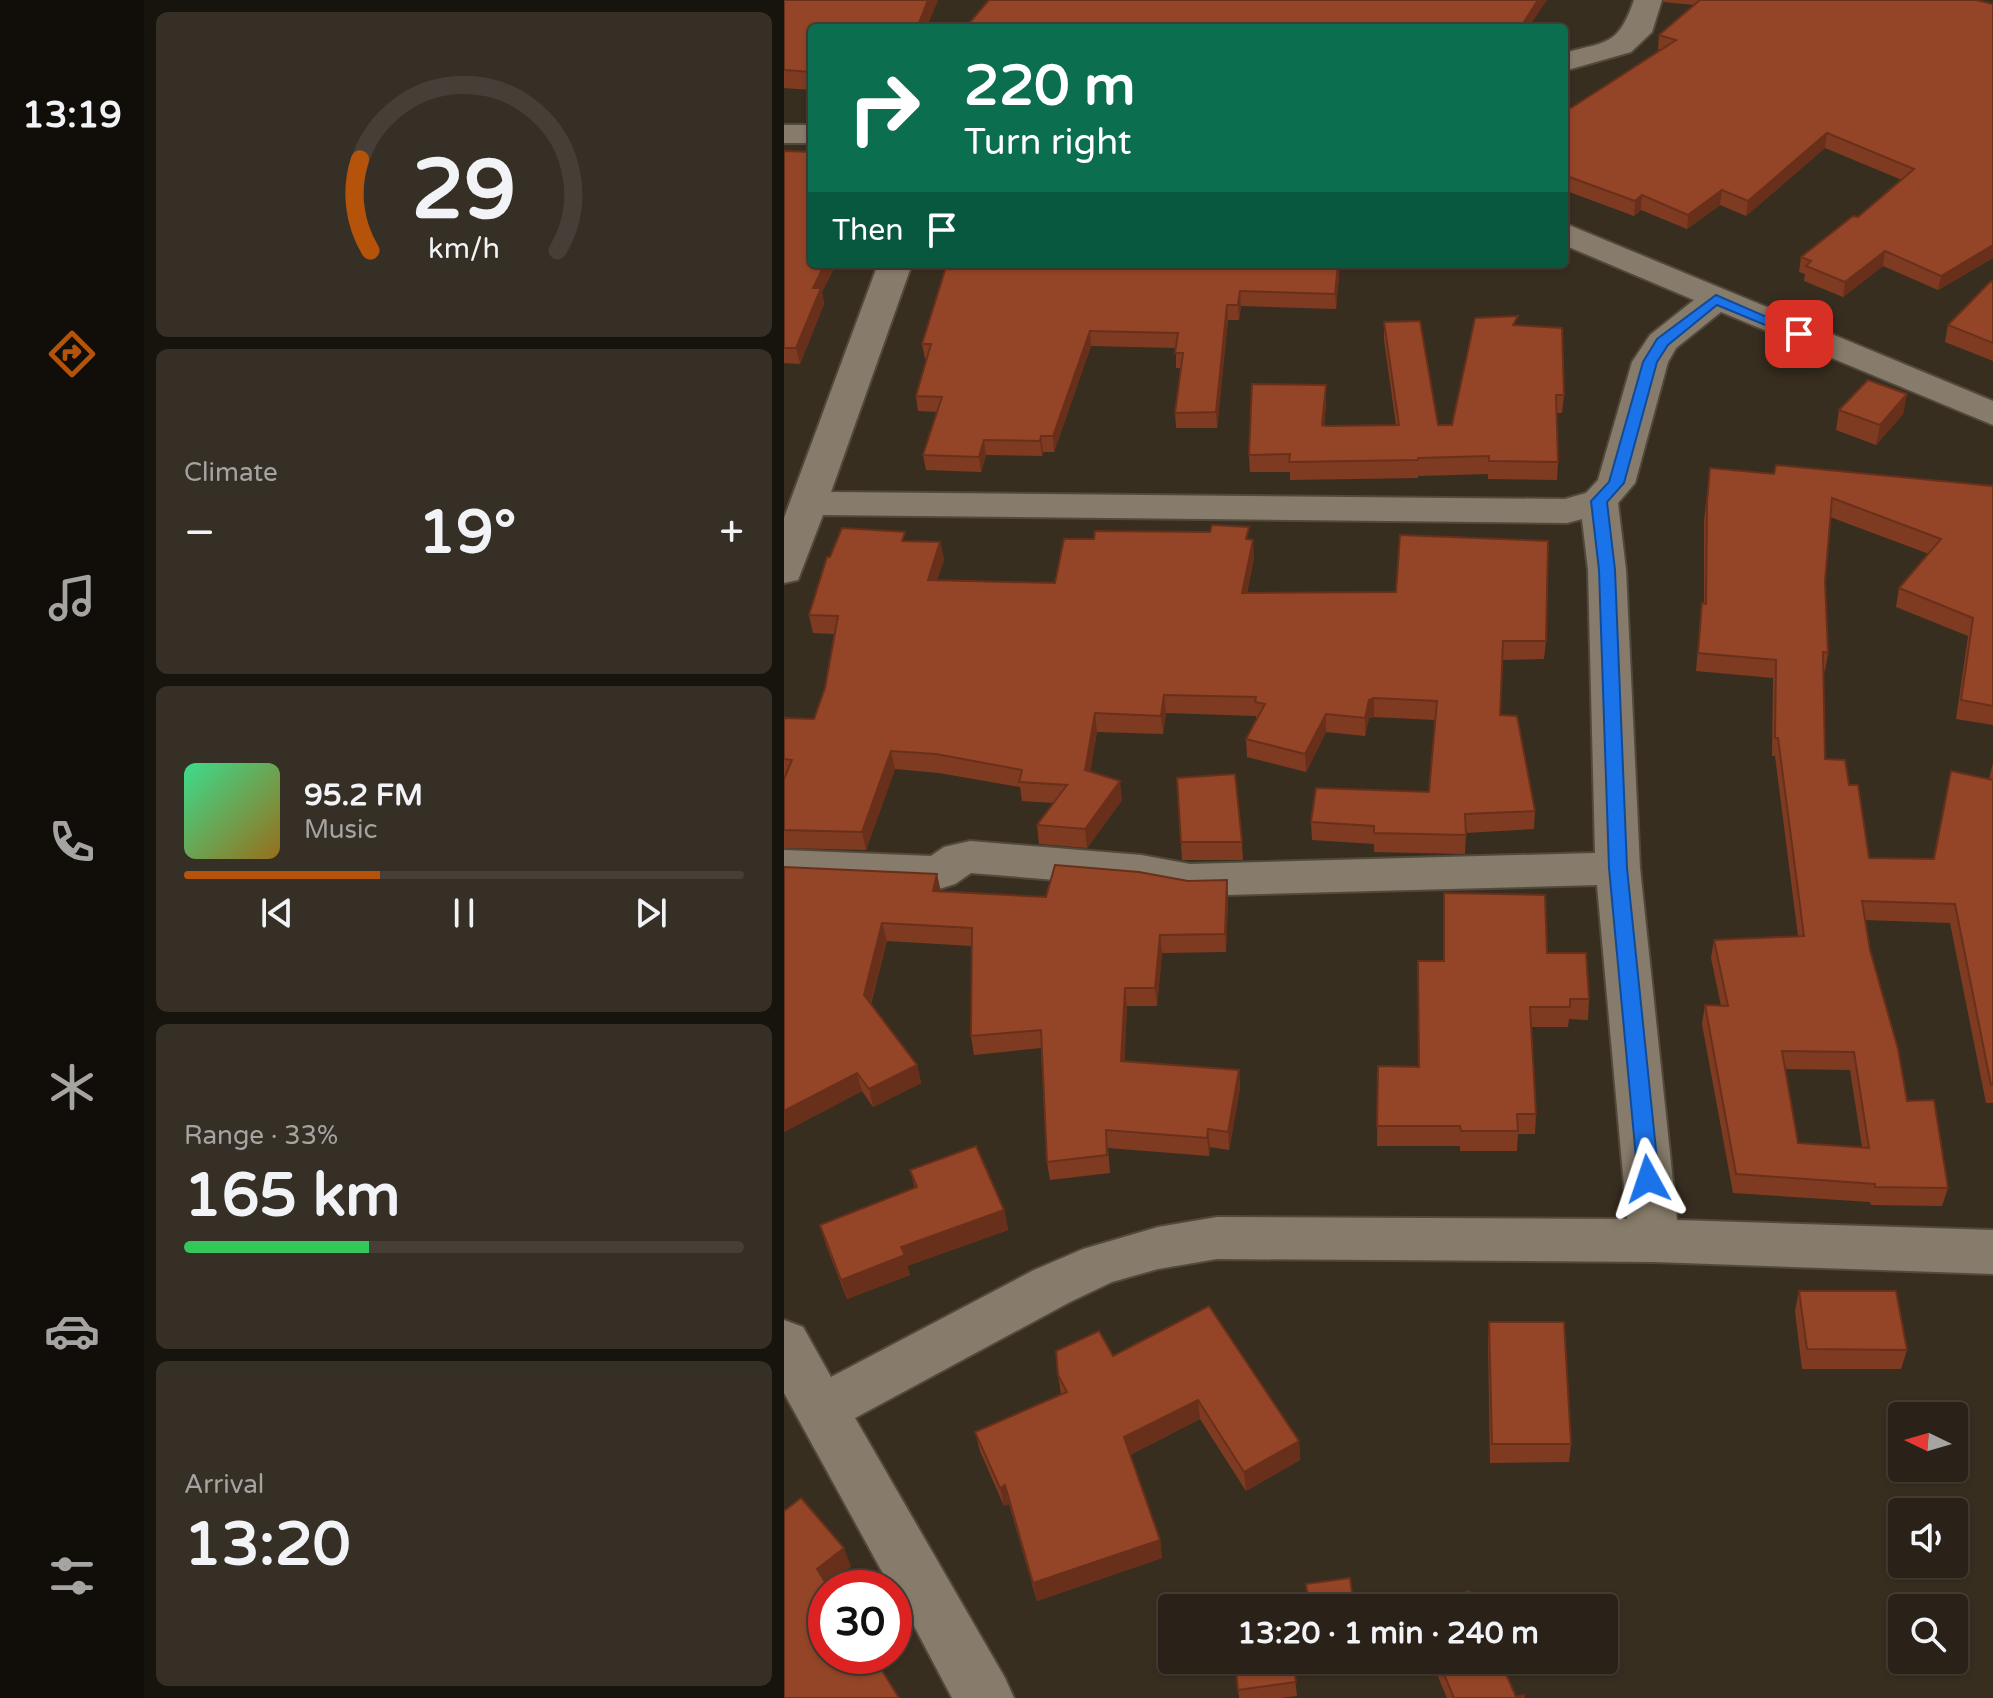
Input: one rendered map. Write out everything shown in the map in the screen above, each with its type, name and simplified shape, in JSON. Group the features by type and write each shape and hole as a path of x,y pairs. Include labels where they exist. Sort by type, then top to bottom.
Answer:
{"street":[{"path":"1568,61 1621,46 1637,32 1648,0"},
{"path":"784,134 808,134"},
{"path":"1568,235 1993,414"},
{"path":"784,571 894,268"},
{"path":"808,503 1567,511 1599,501 1616,483 1650,362 1662,342 1716,299"},
{"path":"1599,501 1607,570 1618,868 1654,1241"},
{"path":"784,866 939,873 960,858 970,857 1141,871 1190,880 1618,868"},
{"path":"821,1409 1052,1286 1101,1264 1158,1248 1217,1238 1654,1241 1993,1252"},
{"path":"784,1343 984,1698"}],"building":[{"path":"784,0 928,0 919,24 808,24 808,72 784,70"},
{"path":"989,0 1538,0 1523,24 968,24"},
{"path":"1700,0 1976,0 1993,4 1993,245 1941,276 1885,251 1845,282 1806,266 1811,261 1801,257 1853,216 1858,217 1914,169 1827,133 1748,201 1722,190 1688,215 1642,195 1635,201 1568,176 1568,107 1676,40 1659,35"},
{"path":"784,151 808,152 808,268 823,268 813,288 821,288 796,348 784,348"},
{"path":"946,268 1338,268 1335,294 1240,291 1238,305 1227,305 1216,412 1175,413 1183,353 1175,353 1178,333 1090,331 1053,436 1041,436 1040,441 984,440 979,457 923,455 942,397 916,396 931,344 922,344"},
{"path":"1993,282 1993,343 1948,325"},
{"path":"1518,316 1513,325 1562,328 1564,395 1556,395 1558,462 1489,461 1489,456 1289,462 1290,454 1249,455 1252,384 1326,385 1322,425 1399,425 1384,322 1420,321 1438,425 1452,425 1475,318"},
{"path":"1868,380 1907,394 1880,425 1839,410"},
{"path":"1776,465 1993,486 1993,706 1961,700 1973,618 1899,588 1941,539 1832,498 1825,581 1828,653 1823,652 1825,759 1845,760 1849,785 1858,785 1869,858 1934,859 1951,771 1993,780 1993,1085 1955,904 1862,901 1870,950 1898,1049 1907,1101 1934,1100 1948,1188 1875,1187 1875,1184 1736,1174 1705,1005 1728,1006 1714,940 1804,936 1778,738 1775,738 1776,660 1698,653 1702,603 1706,604 1710,468 1774,474","holes":["1782,1051 1854,1052 1869,1148 1798,1143"]},
{"path":"1212,525 1249,527 1246,539 1253,540 1242,593 1396,592 1400,535 1548,541 1546,641 1503,641 1500,715 1517,716 1535,811 1465,814 1466,835 1374,833 1374,826 1311,822 1316,788 1429,792 1437,701 1374,698 1369,700 1365,718 1326,714 1305,754 1246,739 1265,704 1255,702 1256,697 1164,695 1161,716 1095,713 1085,770 1120,781 1085,829 1037,825 1067,785 1019,782 1022,770 936,754 891,751 862,832 784,830 784,779 792,760 784,759 784,718 814,719 825,688 838,616 809,615 827,557 830,557 842,528 905,532 902,541 940,542 928,580 1055,583 1064,539 1094,539 1095,531 1210,532"},
{"path":"1235,774 1242,842 1181,842 1177,778"},
{"path":"1055,865 1139,872 1188,881 1227,880 1225,934 1160,935 1155,988 1125,988 1121,1061 1239,1070 1228,1132 1208,1129 1207,1138 1106,1130 1107,1155 1047,1162 1041,1030 971,1036 972,928 882,923 864,995 917,1065 869,1089 857,1073 784,1111 784,867 937,874 933,891 1046,897"},
{"path":"1444,893 1545,895 1547,953 1586,953 1589,999 1570,999 1570,1007 1530,1007 1536,1114 1517,1114 1518,1131 1461,1131 1460,1126 1377,1126 1378,1066 1419,1067 1418,961 1444,961"},
{"path":"976,1146 1004,1210 901,1247 905,1255 841,1280 820,1225 917,1187 910,1170"},
{"path":"1799,1291 1896,1291 1907,1350 1807,1349"},
{"path":"1209,1306 1299,1441 1244,1472 1198,1400 1124,1437 1160,1540 1033,1583 1005,1485 1000,1488 975,1432 1067,1392 1058,1375 1056,1351 1099,1331 1113,1356"},
{"path":"1489,1322 1564,1322 1571,1444 1492,1444"},
{"path":"801,1498 844,1548 818,1570 808,1570 808,1674 884,1674 899,1698 784,1698 784,1511"},
{"path":"1350,1578 1352,1594 1308,1594 1306,1584"},
{"path":"1236,1674 1295,1674 1296,1682 1238,1690"},
{"path":"1444,1674 1506,1674 1516,1697 1524,1695 1524,1698 1454,1698"}],"route":[{"path":"1648,1179 1618,868 1607,570 1599,501 1616,483 1650,362 1662,342 1716,299 1799,334"}]}
